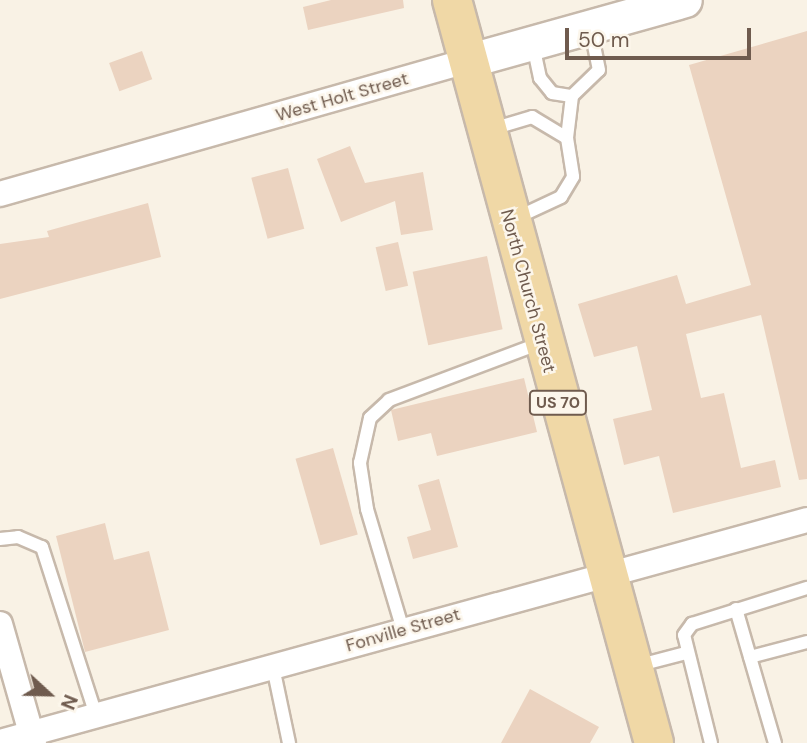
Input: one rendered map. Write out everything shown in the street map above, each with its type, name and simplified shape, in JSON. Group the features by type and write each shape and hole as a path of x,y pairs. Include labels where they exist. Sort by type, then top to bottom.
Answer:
{"main road":[{"name":"North Church Street","path":"452,0 541,342 654,743"},
{"name":"West Holt Street","path":"467,61 685,0"}],"street":[{"name":"West Holt Street","path":"0,194 467,61"},
{"name":"Fonville Street","path":"0,742 33,738 96,715 807,520"},
{"path":"0,624 33,738"}],"lane":[{"path":"509,221 561,197 573,177 568,138 572,96 599,71 590,26"},
{"path":"532,42 540,78 552,93 572,96"},
{"path":"485,131 532,117 568,138"},
{"path":"403,630 367,509 360,463 370,418 389,400 541,342"},
{"path":"0,539 18,537 42,547 96,715"},
{"path":"711,743 686,653 684,635 692,624 807,589"},
{"path":"736,609 775,743"},
{"path":"750,657 807,642"},
{"path":"632,667 686,653"},
{"path":"273,667 289,743"}],"building":[{"path":"331,0 403,0 404,8 308,30 303,7"},
{"path":"807,31 807,479 799,480 761,315 686,334 701,398 724,393 741,468 775,460 781,487 673,513 659,456 624,465 613,419 652,410 637,346 594,357 578,304 677,275 686,304 751,285 689,65"},
{"path":"142,51 152,79 119,91 109,63"},
{"path":"350,146 365,183 423,172 433,230 401,235 395,201 341,222 317,159"},
{"path":"288,168 304,229 268,239 251,178"},
{"path":"148,203 161,257 0,299 0,244 49,237 47,231"},
{"path":"398,242 408,286 386,291 376,247"},
{"path":"487,256 503,329 428,345 413,272"},
{"path":"524,378 537,432 437,456 431,433 398,441 391,410"},
{"path":"333,448 358,535 320,545 296,459"},
{"path":"439,479 458,547 413,559 407,537 431,530 418,485"},
{"path":"105,523 114,560 149,551 169,630 85,652 56,536"},
{"path":"530,689 599,727 590,743 501,743"}]}
